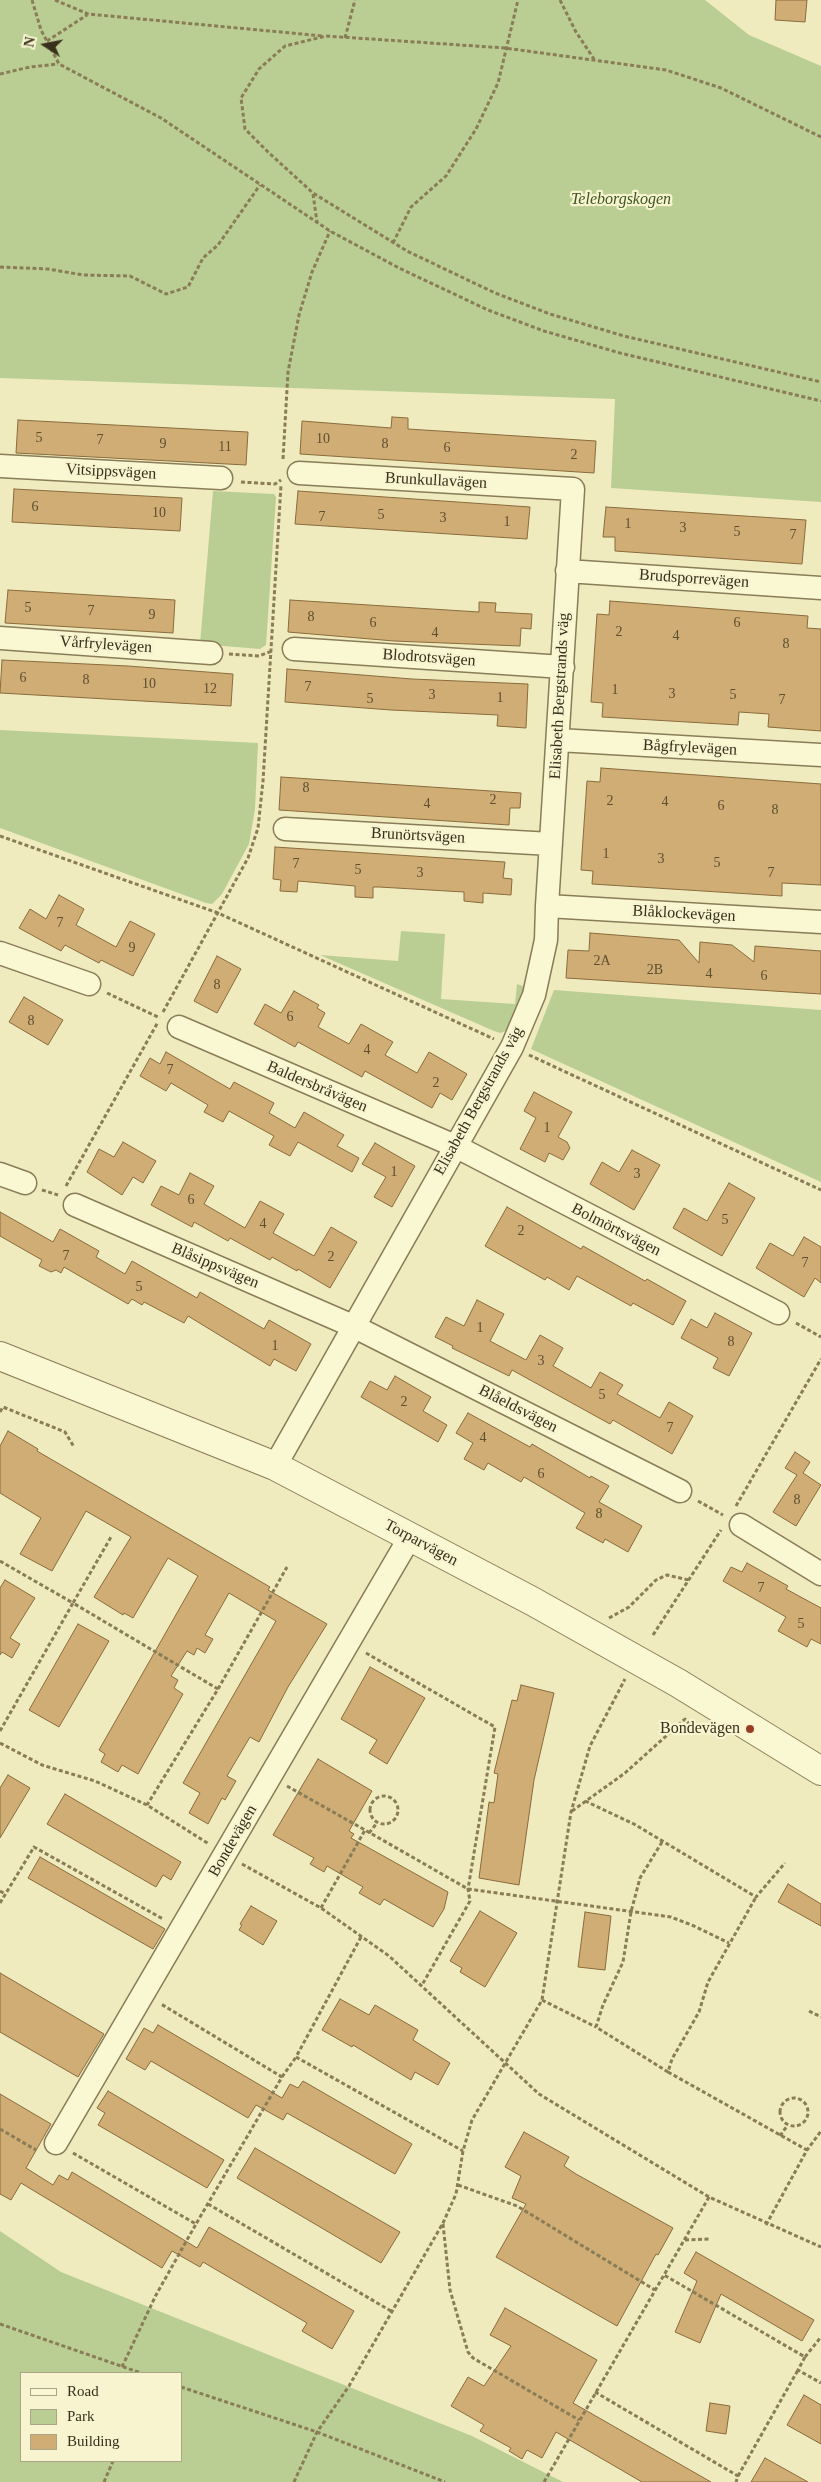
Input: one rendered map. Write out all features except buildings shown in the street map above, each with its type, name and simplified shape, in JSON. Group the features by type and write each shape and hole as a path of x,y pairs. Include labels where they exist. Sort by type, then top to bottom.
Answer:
{"street":[{"name":"Vitsippsvägen","path":"0,466 221,478"},
{"name":"Brunkullavägen","path":"288,470 573,489"},
{"name":"Elisabeth Bergstrands väg","path":"275,1466 512,1047 534,995 546,940 546,906 563,667 573,489"},
{"name":"Brudsporrevägen","path":"567,571 821,588"},
{"name":"Vårfrylevägen","path":"0,638 211,653"},
{"name":"Blodrotsvägen","path":"294,649 563,667"},
{"name":"Bågfrylevägen","path":"558,740 821,755"},
{"name":"Brunörtsvägen","path":"285,829 551,844"},
{"name":"Blåklockevägen","path":"546,906 821,922"},
{"path":"0,953 89,984"},
{"name":"Baldersbråvägen","path":"169,1023 455,1146"},
{"name":"Bolmörtsvägen","path":"455,1146 778,1313"},
{"path":"0,1174 25,1183"},
{"name":"Blåsippsvägen","path":"75,1205 355,1327"},
{"name":"Blåeldsvägen","path":"355,1327 680,1491"},
{"name":"Torparvägen","path":"0,1356 275,1466 532,1601 652,1668 821,1771"},
{"path":"735,1522 821,1574"},
{"name":"Bondevägen","path":"56,2143 410,1538"}],"path":[{"path":"32,0 41,30 59,64"},
{"path":"55,0 88,14 345,38 505,48 543,55 594,59 666,70 721,88 821,137"},
{"path":"345,38 355,0"},
{"path":"393,243 411,207 446,176 476,129 498,83 518,0"},
{"path":"560,0 594,59"},
{"path":"47,41 88,14"},
{"path":"326,36 285,46 258,70 241,98 245,129 313,193 393,243 495,293 550,314 624,336 821,382"},
{"path":"0,74 30,67 59,64 160,118 330,231 399,268 488,310 544,331 620,353 821,400"},
{"path":"0,267 48,269 84,275 130,276 166,294 188,287 203,258 218,245 260,185"},
{"path":"313,193 317,222"},
{"path":"25,1183 60,1196 116,1100 169,1023 218,913 248,858 258,828 264,781 270,652 288,470 288,372 299,315 312,272 330,231"},
{"path":"221,478 228,482 275,484 288,470"},
{"path":"211,653 259,656 281,648 294,649"},
{"path":"0,836 218,913 821,1190"},
{"path":"89,984 169,1023"},
{"path":"778,1313 821,1337"},
{"path":"653,1635 690,1580 735,1522 821,1359"},
{"path":"0,1412 2,1408 65,1432 74,1447"},
{"path":"680,1491 735,1522"},
{"path":"0,1731 111,1537"},
{"path":"0,1562 218,1688"},
{"path":"147,1805 218,1688 287,1567"},
{"path":"607,1619 629,1607 656,1580 667,1575 690,1580"},
{"path":"348,1643 495,1727 468,1889 470,1901 422,1985"},
{"path":"294,2482 317,2432 349,2386 443,2223 458,2185 463,2151 472,2120 506,2065 542,2000 571,1812 590,1746 625,1679"},
{"path":"571,1812 625,1772 685,1719 692,1727"},
{"path":"0,1743 42,1765 95,1781 147,1805 226,1855 321,1908 389,1956 539,2094 709,2198 766,2225 821,2247"},
{"path":"270,1776 468,1889 670,1918 694,1926 729,1943"},
{"path":"379,1796 390,1797 397,1806 396,1817 388,1824 377,1823 370,1815 371,1804 379,1796"},
{"path":"585,1801 634,1824 756,1897"},
{"path":"369,1833 377,1823"},
{"path":"321,1908 365,1830"},
{"path":"596,2027 603,2004 623,1962 631,1912 640,1878 662,1842"},
{"path":"0,1903 34,1847 181,1929"},
{"path":"668,2072 672,2059 699,2012 708,1982 729,1943 756,1897 785,1863"},
{"path":"0,1891 5,1894"},
{"path":"122,2367 156,2295 282,2077 296,2057 361,1936"},
{"path":"143,1994 282,2077"},
{"path":"542,2000 596,2027 668,2072 807,2150"},
{"path":"810,2011 821,2017"},
{"path":"296,2057 463,2151"},
{"path":"790,2098 801,2099 809,2108 808,2119 799,2127 787,2126 780,2117 781,2105 790,2098"},
{"path":"780,2136 787,2126"},
{"path":"0,2129 48,2157 56,2143 196,2224"},
{"path":"766,2225 807,2150 821,2131"},
{"path":"458,2185 517,2206 655,2290"},
{"path":"544,2482 709,2198"},
{"path":"208,2204 391,2311"},
{"path":"443,2223 450,2290 468,2352 472,2358 579,2420"},
{"path":"684,2240 709,2239"},
{"path":"664,2275 805,2357"},
{"path":"0,2324 138,2372"},
{"path":"736,2482 805,2357 821,2337"},
{"path":"798,2370 821,2383"},
{"path":"182,2387 317,2432 445,2482"},
{"path":"595,2392 738,2476"},
{"path":"104,2482 113,2462"}],"green space":[{"name":"Teleborgskogen","path":"0,0 705,0 749,35 821,66 821,502 611,488 615,399 0,378"},
{"path":"213,491 274,494 276,497 266,645 260,649 200,644"},
{"path":"0,730 258,743 255,809 249,844 222,894 212,904 206,903 0,828"},
{"path":"401,931 445,934 441,999 515,1004 517,984 523,986 524,994 509,1030 500,1033 494,1031 320,955 398,961"},
{"path":"554,990 821,1010 821,1182 531,1049"},
{"path":"0,2231 61,2272 472,2436 563,2482 0,2482"}],"place":[{"name":"Bondevägen","path":"750,1729"}]}
